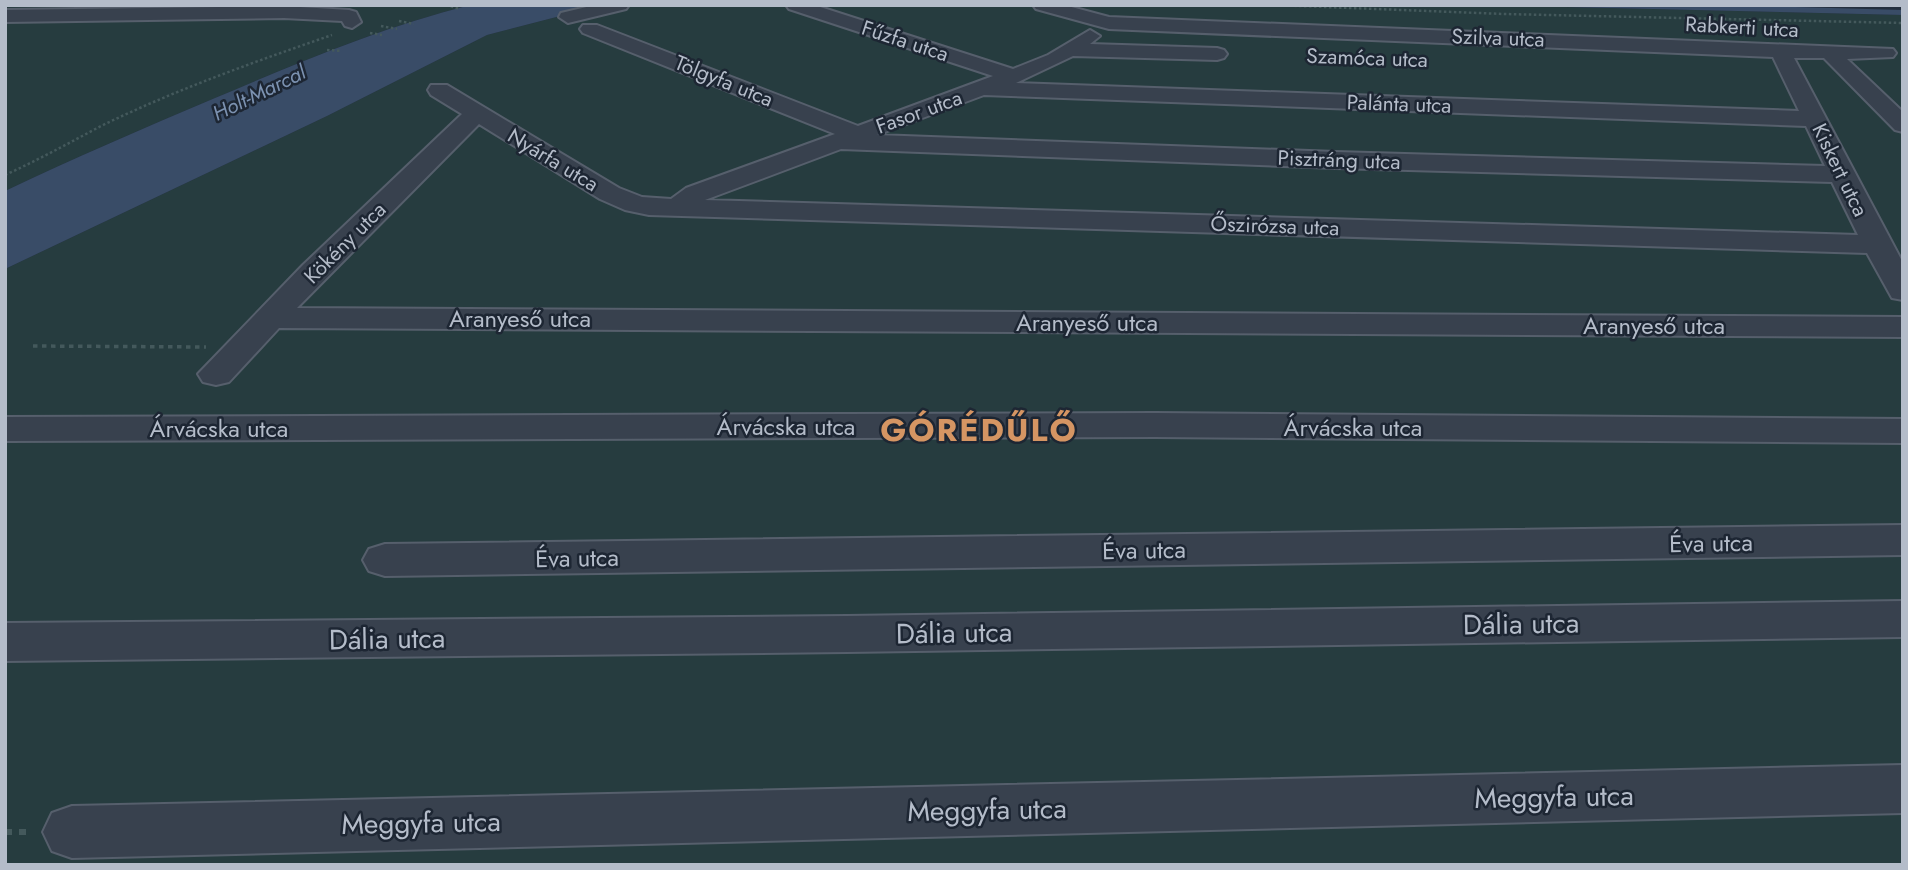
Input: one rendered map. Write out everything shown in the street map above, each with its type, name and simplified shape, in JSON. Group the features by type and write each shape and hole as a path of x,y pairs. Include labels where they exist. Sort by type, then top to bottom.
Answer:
{"street":[{"path":"284,12 307,5"},
{"path":"568,18 620,5"},
{"name":"Fűzfa utca","path":"795,5 1014,76"},
{"name":"Szilva utca","path":"1042,5 1109,23 1791,62 1831,43 1894,57"},
{"name":"Fasor utca","path":"675,206 696,194 1055,59 1128,12 1156,5"},
{"path":"5,16 331,13 349,16 359,27"},
{"name":"Tölgyfa utca","path":"590,29 847,137"},
{"path":"1831,43 1833,57 1903,125"},
{"path":"1069,50 1233,54"},
{"path":"1764,72 1791,62"},
{"name":"Kiskert utca","path":"1791,62 1876,244 1903,291"},
{"name":"Palánta utca","path":"983,88 1816,119"},
{"name":"Nyárfa utca","path":"439,90 475,115 551,156 617,198 632,205 675,206"},
{"name":"Kökény utca","path":"216,374 475,115"},
{"name":"Pisztráng utca","path":"847,137 1336,160 1842,174"},
{"name":"Őszirózsa utca","path":"675,206 1876,244"},
{"name":"Aranyeső utca","path":"272,318 1903,327"},
{"name":"Árvácska utca","path":"5,429 1168,425 1903,431"},
{"name":"Éva utca","path":"384,560 1903,540"},
{"name":"Dália utca","path":"5,642 819,635 1903,619"},
{"name":"Meggyfa utca","path":"72,832 1903,789"}],"path":[{"path":"446,5 460,9"},
{"path":"1274,5 1504,14 1903,23"},
{"path":"1897,5 1903,5"},
{"path":"1504,14 1508,18"},
{"path":"399,21 414,24"},
{"path":"381,26 397,29"},
{"path":"5,175 52,154 102,126 248,64 359,27 383,35"},
{"path":"327,50 342,51"},
{"path":"33,346 242,347"}],"green space":[{"path":"5,5 470,5 405,24 309,59 5,191"},
{"path":"603,5 1477,5 1903,15 1903,865 5,865 5,269 327,116 487,35"}],"water":[{"name":"Holt-Marcal","path":"470,5 603,5 487,35 327,116 5,269 5,191 309,59 405,24"},
{"path":"1477,5 1725,5 1903,10 1903,15"}],"district":[{"name":"GÓRÉDŰLŐ","path":"979,430"}]}
